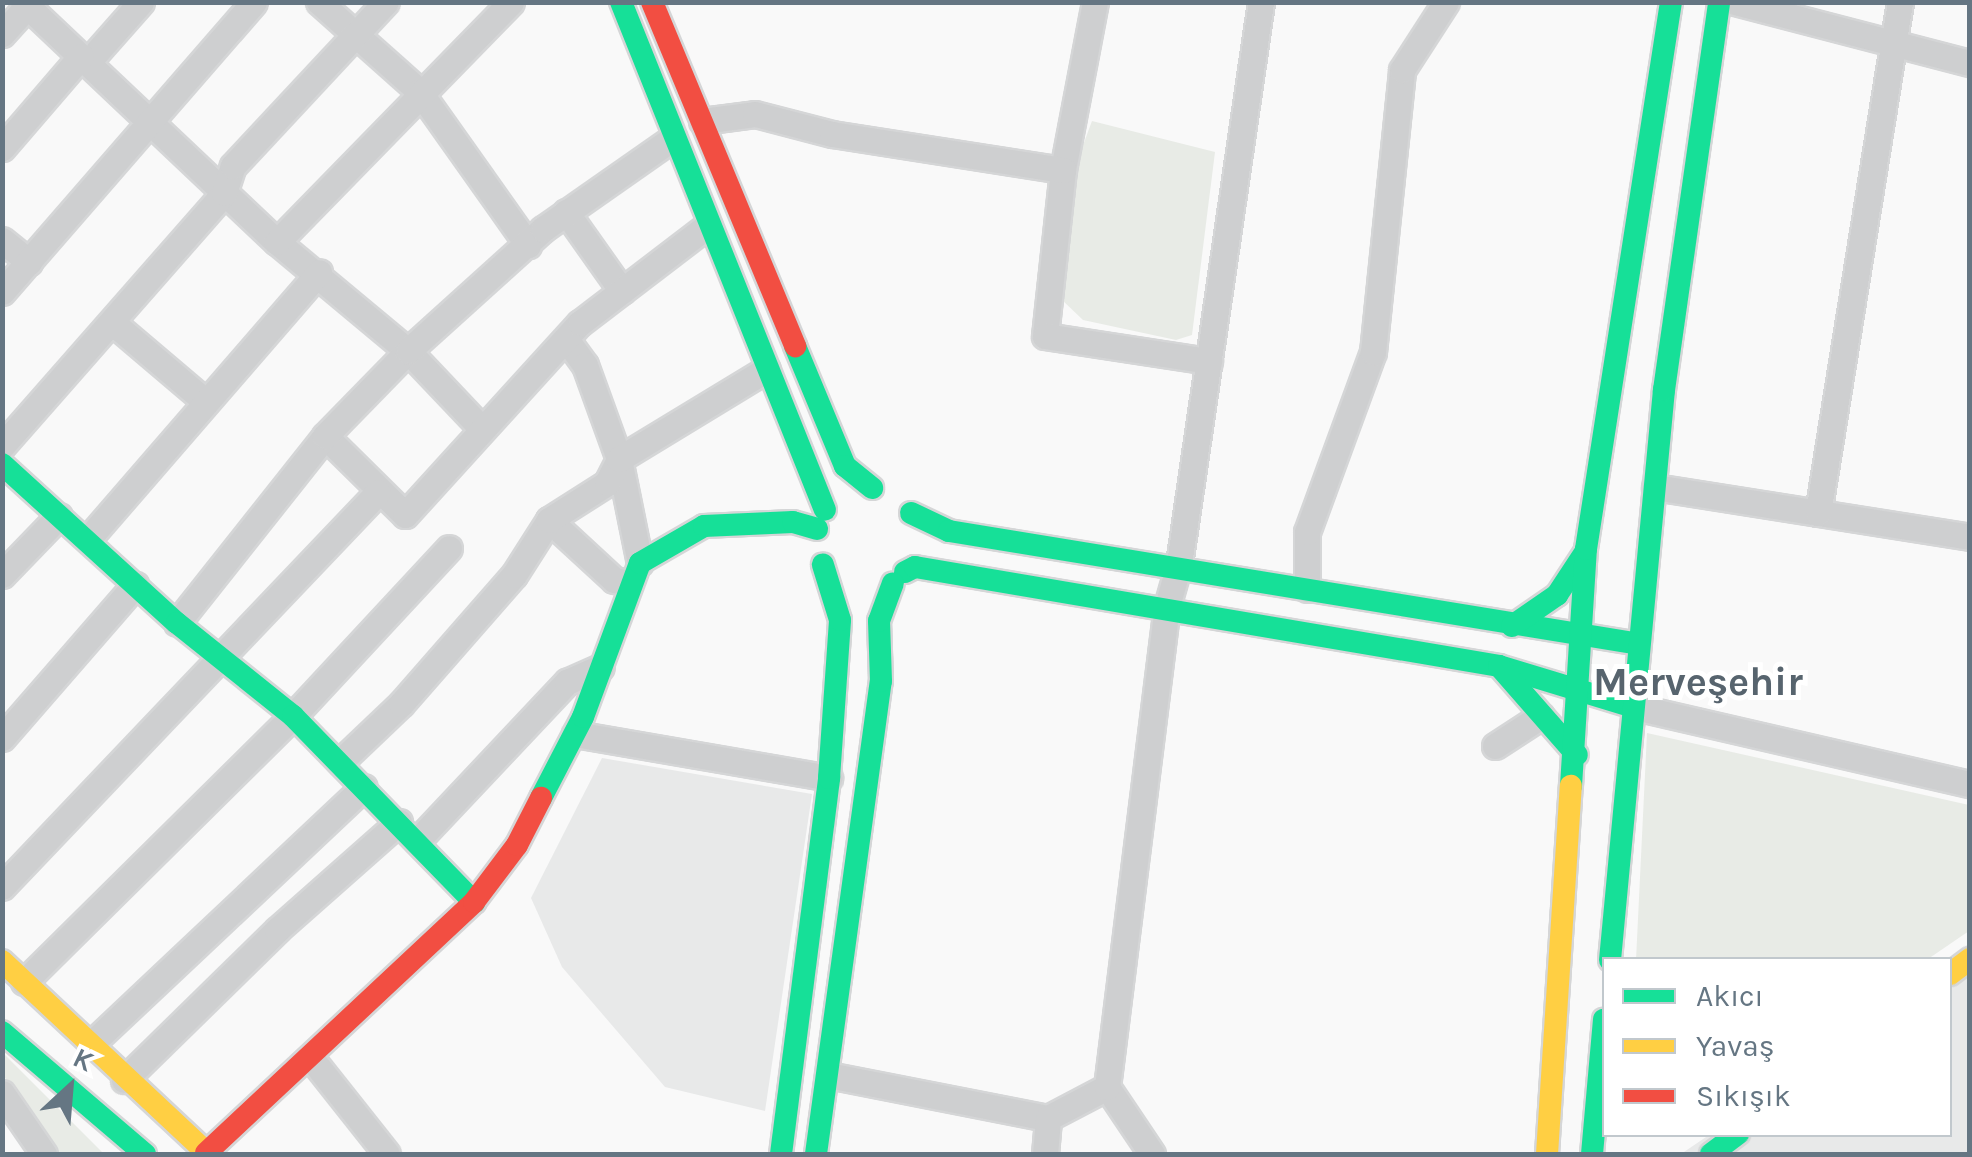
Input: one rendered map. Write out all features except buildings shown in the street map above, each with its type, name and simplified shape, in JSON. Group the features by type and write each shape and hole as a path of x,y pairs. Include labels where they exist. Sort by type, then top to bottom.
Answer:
{"street":[{"path":"2,148 141,2"},
{"path":"2,292 254,2"},
{"path":"319,2 419,91 528,246"},
{"path":"2,446 224,194 233,166 386,2"},
{"path":"277,242 419,91 511,2"},
{"path":"621,2 767,369 821,519 823,565 840,620 829,778 781,1154"},
{"path":"652,2 845,466 872,488 949,531 1179,564 1512,626 1640,644"},
{"path":"1095,2 1063,170 1045,336 1209,361"},
{"path":"1152,1154 1107,1087 1166,610 1179,564 1261,2"},
{"path":"1307,589 1307,532 1373,352 1402,70 1446,2"},
{"path":"1546,1154 1578,755 1586,549 1671,2"},
{"path":"1610,957 1631,706 1655,487 1720,2"},
{"path":"1735,2 1970,64"},
{"path":"1818,513 1900,2"},
{"path":"2,34 27,4 224,194 408,351 480,427"},
{"path":"702,122 756,114 832,134 1063,170"},
{"path":"178,623 325,436 408,351 566,212 672,138"},
{"path":"566,212 622,291"},
{"path":"325,436 405,515 480,427 566,339 708,225"},
{"path":"2,240 29,262"},
{"path":"88,539 319,272"},
{"path":"113,323 206,402"},
{"path":"2,961 124,1080 207,1154 474,902 517,844 575,734 635,573 620,459 585,365 566,339"},
{"path":"340,762 401,704 514,575 549,520 607,484 620,459 767,369"},
{"path":"2,464 178,623 224,656 293,716 474,902"},
{"path":"1655,487 1970,536"},
{"path":"549,520 614,580 635,573 704,526 821,519 845,492 872,488"},
{"path":"2,887 378,492"},
{"path":"816,1154 881,681 878,621 918,544 911,513"},
{"path":"2,575 59,516"},
{"path":"24,982 293,716 449,548"},
{"path":"1512,626 1557,595 1586,549"},
{"path":"823,565 834,578 862,590 899,578 916,567 1499,666 1581,686 1631,706 1970,784"},
{"path":"2,738 135,585"},
{"path":"1499,666 1578,755"},
{"path":"417,842 567,682 601,668"},
{"path":"1495,746 1542,716"},
{"path":"575,734 829,778"},
{"path":"90,1045 364,787"},
{"path":"124,1080 277,930 400,822"},
{"path":"2,1032 127,1149"},
{"path":"1592,1154 1602,1042"},
{"path":"311,1058 387,1154"},
{"path":"828,1075 1048,1118 1107,1087"},
{"path":"2,1094 44,1154"},
{"path":"1044,1154 1048,1118"},
{"path":"1711,1154 1734,1137"}],"shaded area":[{"path":"1092,121 1215,152 1192,335 1176,340 1083,320 1061,299 1076,164"},
{"path":"1647,733 1969,805 1969,931 1931,957 1636,957"},
{"path":"602,758 812,794 765,1111 665,1087 562,967 531,898"},
{"path":"1969,954 1969,1154 1681,1154 1706,1137 1952,1137 1952,967"},
{"path":"2,1052 104,1154 60,1154 3,1075"}],"traffic: fast":[{"path":"621,2 825,510"},
{"path":"1571,786 1586,549 1671,2"},
{"path":"1610,957 1664,390 1719,2"},
{"path":"795,346 845,466 872,488"},
{"path":"2,464 177,623 293,716 474,902"},
{"path":"911,513 949,531 1639,644"},
{"path":"541,798 583,717 640,563 704,526 793,522 817,529"},
{"path":"1512,626 1557,595 1584,554"},
{"path":"781,1154 829,778 840,620 823,565"},
{"path":"905,572 915,567 1499,666 1631,706"},
{"path":"816,1154 881,681 879,621 893,583"},
{"path":"1499,666 1577,755"},
{"path":"2,1032 145,1154"},
{"path":"1592,1154 1602,1042"},
{"path":"1711,1154 1734,1137"}],"traffic: slow":[{"path":"1547,1154 1571,786"},
{"path":"1952,972 1970,959"},
{"path":"2,961 208,1154"}],"traffic: jam":[{"path":"652,2 795,346"},
{"path":"206,1153 474,902 517,845 541,798"}],"district":[{"name":"Merveşehir","path":"1698,682"}]}
